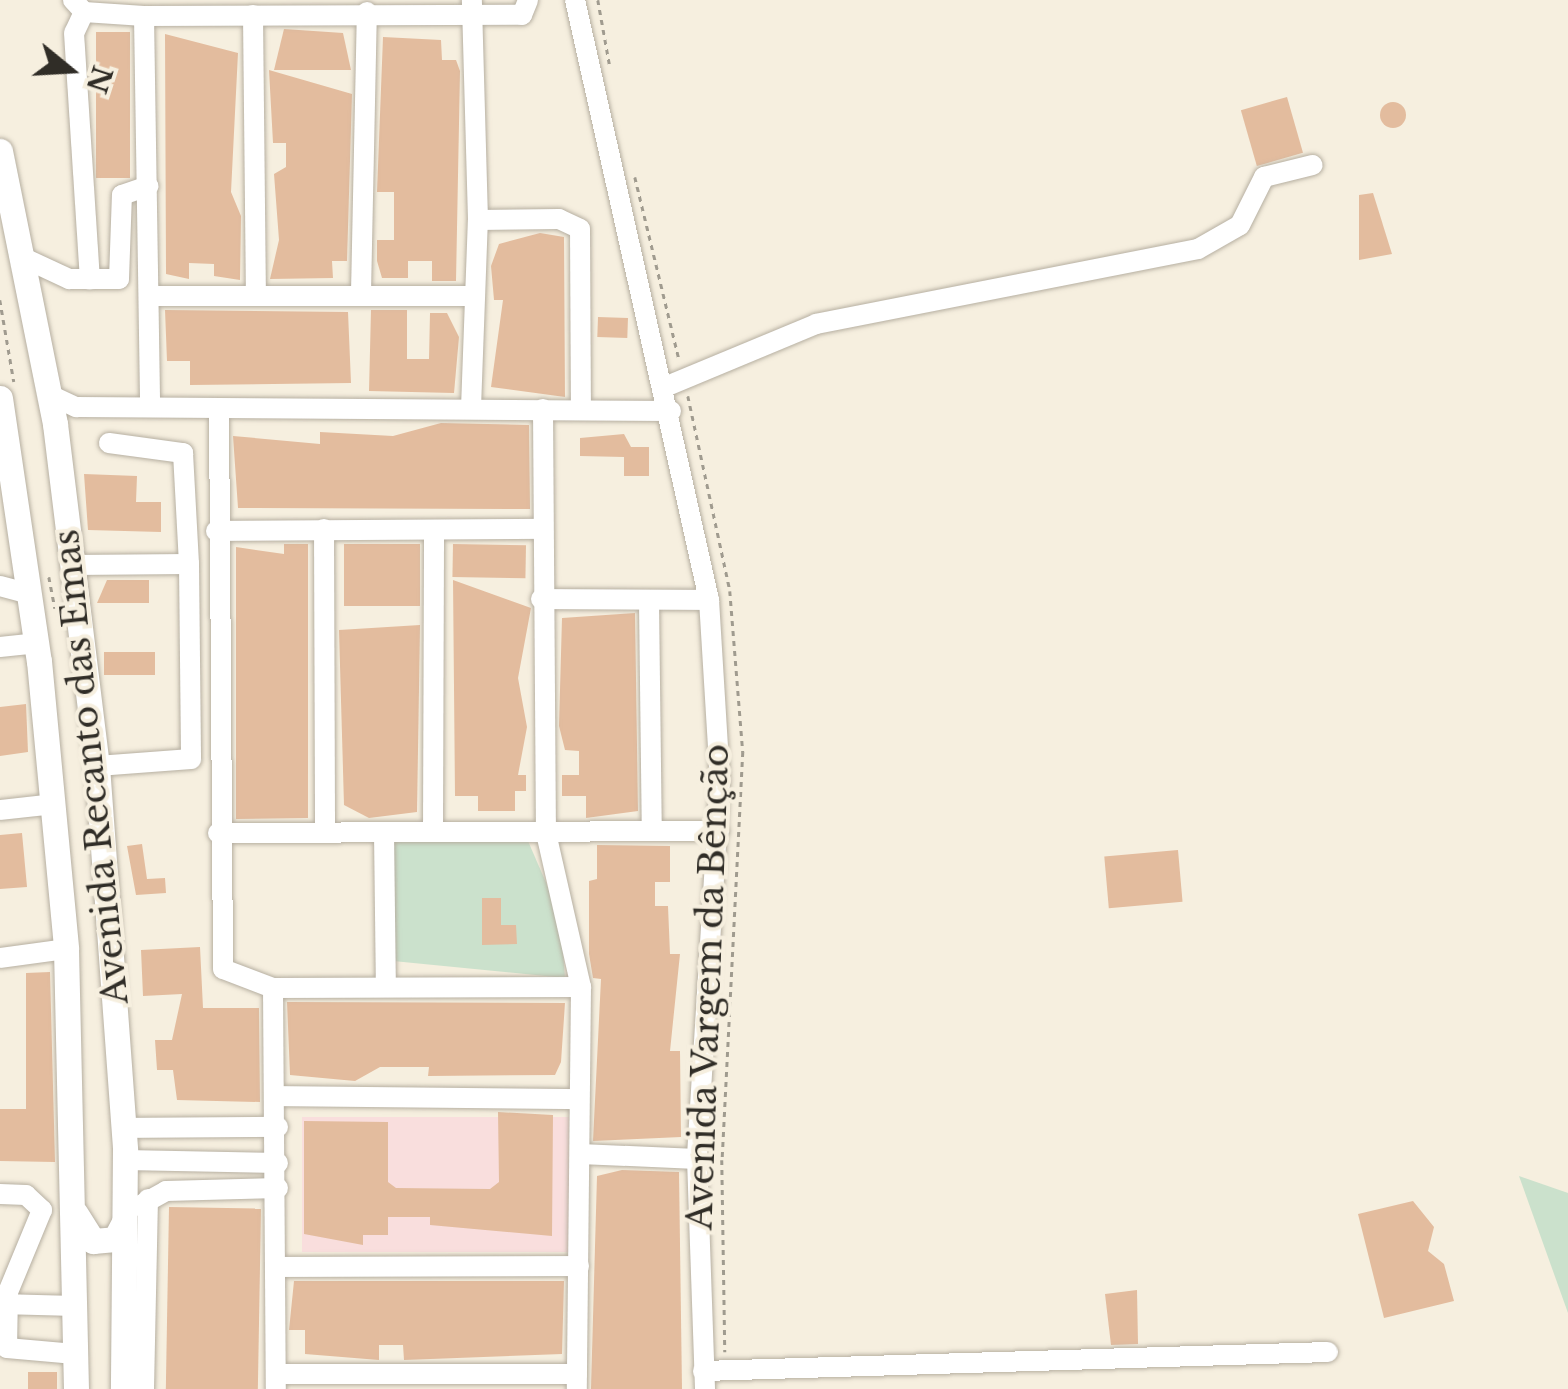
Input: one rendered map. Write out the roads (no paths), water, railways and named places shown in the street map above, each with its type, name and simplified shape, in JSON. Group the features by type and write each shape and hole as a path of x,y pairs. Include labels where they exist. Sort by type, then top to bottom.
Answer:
{"main road":[{"name":"Avenida Recanto das Emas","path":"0,150 33,299 55,424 97,766 125,1160 122,1389"},
{"name":"Avenida Recanto das Emas","path":"0,399 36,642 66,949 76,1214 76,1389"},
{"path":"22,538 42,546 68,526"},
{"path":"36,642 62,638 82,649"},
{"path":"76,1214 93,1241 114,1238 124,1222"},
{"path":"75,1298 89,1267 114,1273 122,1287"}],"street":[{"path":"79,279 74,33 78,6 144,16 472,7 526,13 528,0"},
{"name":"Avenida Vargem da Bênção","path":"574,0 671,411 709,600 719,831 697,1159 704,1380"},
{"path":"470,408 478,220 472,7"},
{"path":"360,294 367,12"},
{"path":"252,15 256,292"},
{"path":"144,16 150,407"},
{"path":"665,387 816,324 1198,249 1240,225 1264,178 1314,165"},
{"path":"24,258 79,279 118,279 122,194 148,186"},
{"path":"478,220 559,220 580,229 581,408"},
{"path":"33,299 79,279"},
{"path":"150,296 256,292 475,296"},
{"path":"50,395 76,407 671,411"},
{"path":"55,424 76,407"},
{"path":"219,408 218,833 223,969 245,984 274,988 581,986"},
{"path":"274,988 279,1267 276,1382 577,1382 581,986 546,832 541,599 543,409"},
{"path":"97,766 191,759 189,564 183,453 109,443"},
{"path":"324,529 324,832"},
{"path":"216,532 543,530"},
{"path":"433,829 434,532"},
{"path":"73,566 189,564"},
{"path":"0,586 30,594"},
{"path":"541,599 709,600"},
{"path":"649,601 652,831"},
{"path":"0,647 36,642"},
{"path":"191,664 217,663"},
{"path":"0,810 54,804"},
{"path":"218,833 433,829 719,831"},
{"path":"384,832 386,987"},
{"path":"0,958 66,949"},
{"path":"278,1096 580,1099"},
{"path":"123,1128 278,1127"},
{"path":"580,1154 697,1159"},
{"path":"125,1160 278,1163"},
{"path":"124,1222 148,1199 278,1188"},
{"path":"0,1194 26,1194 42,1210 3,1304 6,1348 75,1354"},
{"path":"144,1389 148,1199"},
{"path":"279,1267 579,1266"},
{"path":"3,1304 75,1298"},
{"path":"704,1380 1328,1352"}]}
